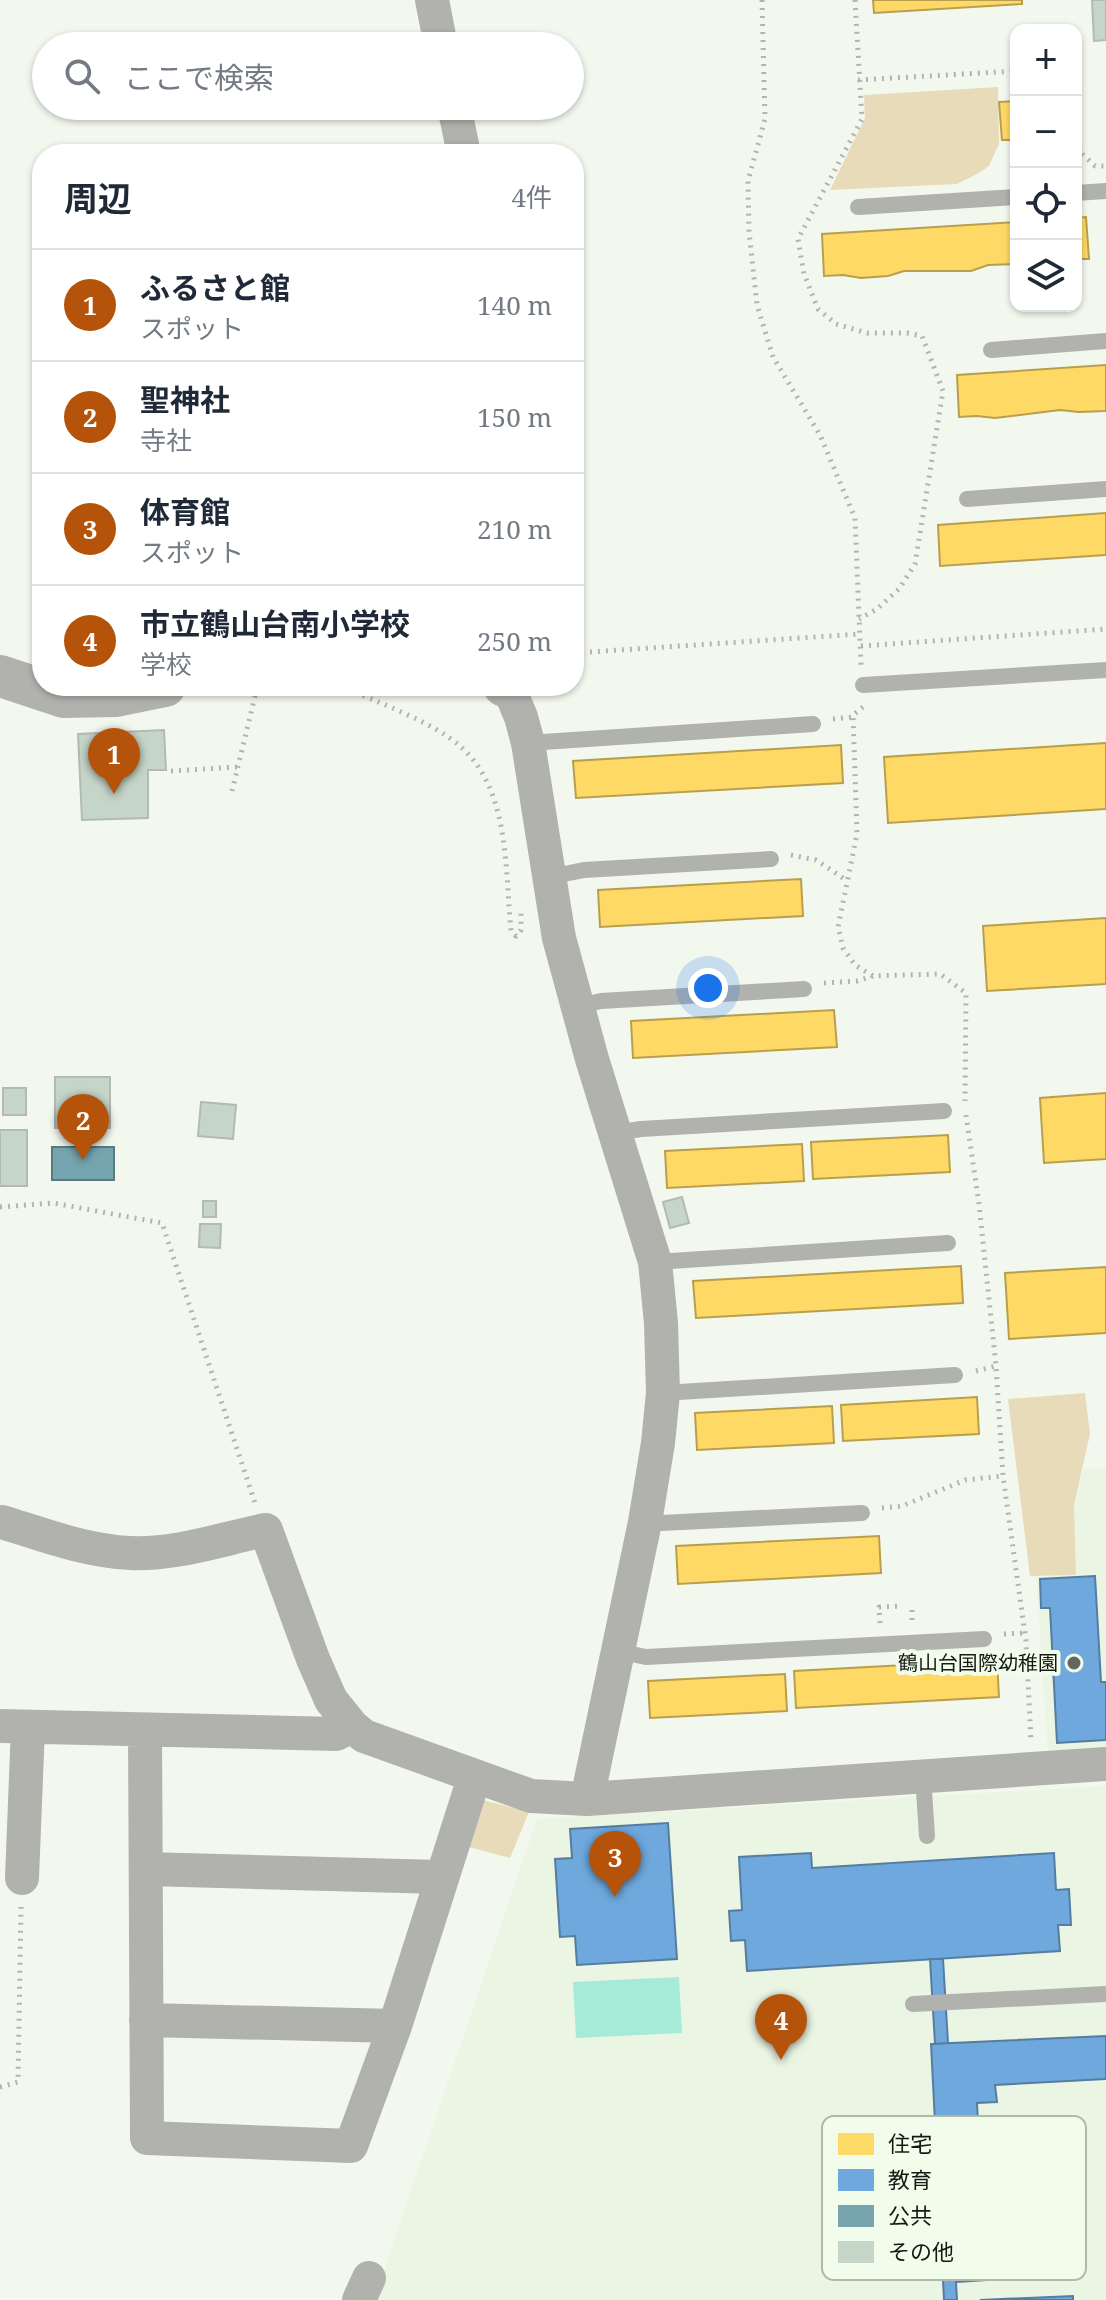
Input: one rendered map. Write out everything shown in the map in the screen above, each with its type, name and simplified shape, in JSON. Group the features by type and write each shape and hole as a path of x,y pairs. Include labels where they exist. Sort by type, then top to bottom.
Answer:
{"street":[{"path":"432,0 438,32"},
{"path":"457,120 462,144"},
{"path":"0,676 32,686"},
{"path":"61,696 116,696"},
{"path":"512,696 528,743 559,938 655,1262 661,1323 663,1393 645,1522 587,1799"},
{"path":"2,1522 81,1546 132,1553 187,1547 266,1530 331,1700 352,1726 364,1736 531,1796 587,1799 1106,1764"},
{"path":"22,1878 14,1726 336,1734 352,1726"},
{"path":"145,1730 147,2138 351,2146 395,2026 474,1778"},
{"path":"146,1869 440,1877"},
{"path":"146,2020 395,2026"}],"lane":[{"path":"1082,193 1106,191"},
{"path":"858,207 1010,197"},
{"path":"991,350 1106,341"},
{"path":"967,499 1106,489"},
{"path":"863,685 1106,670"},
{"path":"528,743 813,724"},
{"path":"549,877 584,870 771,859"},
{"path":"578,1006 601,1001 804,989"},
{"path":"616,1133 944,1111"},
{"path":"655,1262 948,1243"},
{"path":"663,1393 955,1375"},
{"path":"645,1522 862,1513"},
{"path":"617,1651 646,1657 984,1639"},
{"path":"923,1776 927,1836"},
{"path":"913,2004 1106,1994"}],"path":[{"path":"762,0 765,119 748,181 749,232 757,305 773,357 820,435 855,518 863,709 853,715 857,834 838,927 843,948 855,965 873,976"},
{"path":"855,0 862,119 798,239 804,274 818,309 836,324 867,333 922,336 943,391 915,564 899,589 877,609 859,619"},
{"path":"859,80 1010,71"},
{"path":"1077,96 1080,152 1095,166 1106,166"},
{"path":"861,646 1106,629"},
{"path":"584,652 860,634"},
{"path":"232,791 254,696"},
{"path":"363,696 429,726 460,745 484,772 496,809 511,931 516,936 521,930 521,902"},
{"path":"171,771 237,767"},
{"path":"771,859 776,855 799,855 816,860 847,880"},
{"path":"804,989 811,984 857,981 873,976 940,974 966,993 965,1111 979,1204 996,1366 1003,1476 1026,1641 1032,1732 1030,1750"},
{"path":"0,1207 53,1203 162,1223 266,1530"},
{"path":"862,1513 902,1506 965,1480 1003,1476"},
{"path":"880,1644 879,1607 903,1606"},
{"path":"0,2087 18,2082 22,1878"}],"shaded area":[{"path":"998,87 999,144 989,166 979,173 957,184 830,190 865,118 864,95"},
{"path":"1085,1393 1090,1434 1074,1505 1076,1575 1030,1576 1008,1399"},
{"name":"鶴山台国際幼稚園","path":"1106,1468 1106,1750 1048,1754 1036,1577 1076,1575 1074,1505 1083,1469"},
{"path":"1106,1786 1106,2300 374,2300 537,1819"},
{"path":"479,1799 529,1812 510,1858 465,1846"},
{"path":"679,1977 682,2033 576,2038 573,1982"}],"building: 住宅":[{"path":"873,0 1022,0 1022,4 874,13"},
{"path":"1010,101 1010,140 1002,140 999,102"},
{"path":"1082,217 1086,217 1089,259 1082,259"},
{"path":"1010,222 1010,264 988,265 971,271 904,271 861,278 824,276 822,234"},
{"path":"1106,365 1106,411 1060,410 995,418 959,417 957,375"},
{"path":"1106,513 1106,555 940,566 938,525"},
{"path":"1106,743 1106,809 888,823 884,757"},
{"path":"841,745 843,783 576,798 573,761"},
{"path":"801,879 803,916 600,927 598,890"},
{"path":"1106,918 1106,984 987,991 983,926"},
{"path":"834,1010 837,1047 633,1058 631,1021"},
{"path":"1106,1093 1106,1159 1044,1163 1040,1098"},
{"path":"948,1135 950,1172 813,1179 811,1142"},
{"path":"802,1144 804,1181 667,1188 665,1151"},
{"path":"961,1266 963,1303 696,1318 693,1281"},
{"path":"1106,1267 1106,1333 1009,1339 1005,1273"},
{"path":"977,1397 979,1434 843,1441 841,1405"},
{"path":"832,1406 834,1443 697,1450 695,1413"},
{"path":"879,1536 881,1573 678,1584 676,1546"},
{"path":"997,1660 999,1697 796,1708 794,1671"},
{"path":"785,1674 787,1711 650,1718 648,1681"}],"building: 教育":[{"path":"1095,1576 1101,1682 1106,1682 1106,1740 1057,1743 1050,1608 1041,1608 1040,1579"},
{"path":"668,1823 677,1959 577,1965 575,1936 560,1937 555,1859 572,1858 570,1829"},
{"path":"811,1853 812,1868 1054,1853 1056,1890 1069,1889 1071,1925 1058,1925 1060,1951 747,1971 745,1940 731,1941 729,1911 742,1910 739,1857"},
{"path":"930,1959 943,1959 948,2043 935,2044"},
{"path":"1106,2036 1106,2079 995,2085 997,2102 977,2103 978,2116 935,2116 931,2044"},
{"path":"943,2280 986,2280 956,2282 957,2300 944,2300"},
{"path":"1073,2296 1073,2300 980,2300"}],"building: 公共":[{"path":"52,1147 114,1147 114,1180 52,1180"}],"building: その他":[{"path":"1092,0 1106,0 1106,40 1094,41"},
{"path":"164,730 166,770 148,770 148,818 82,820 78,734"},
{"path":"55,1077 110,1077 110,1128 55,1128"},
{"path":"3,1088 26,1088 26,1115 3,1115"},
{"path":"201,1102 236,1105 233,1139 198,1136"},
{"path":"0,1130 27,1130 27,1186 0,1186"},
{"path":"682,1197 689,1223 670,1228 663,1202"},
{"path":"203,1201 216,1201 216,1217 203,1217"},
{"path":"200,1224 221,1224 220,1248 199,1247"}],"place":[{"name":"ふるさと館","path":"114,794"},
{"name":"聖神社","path":"83,1160"},
{"name":"鶴山台国際幼稚園","path":"1074,1663"},
{"name":"体育館","path":"615,1897"},
{"name":"市立鶴山台南小学校","path":"781,2060"}]}
